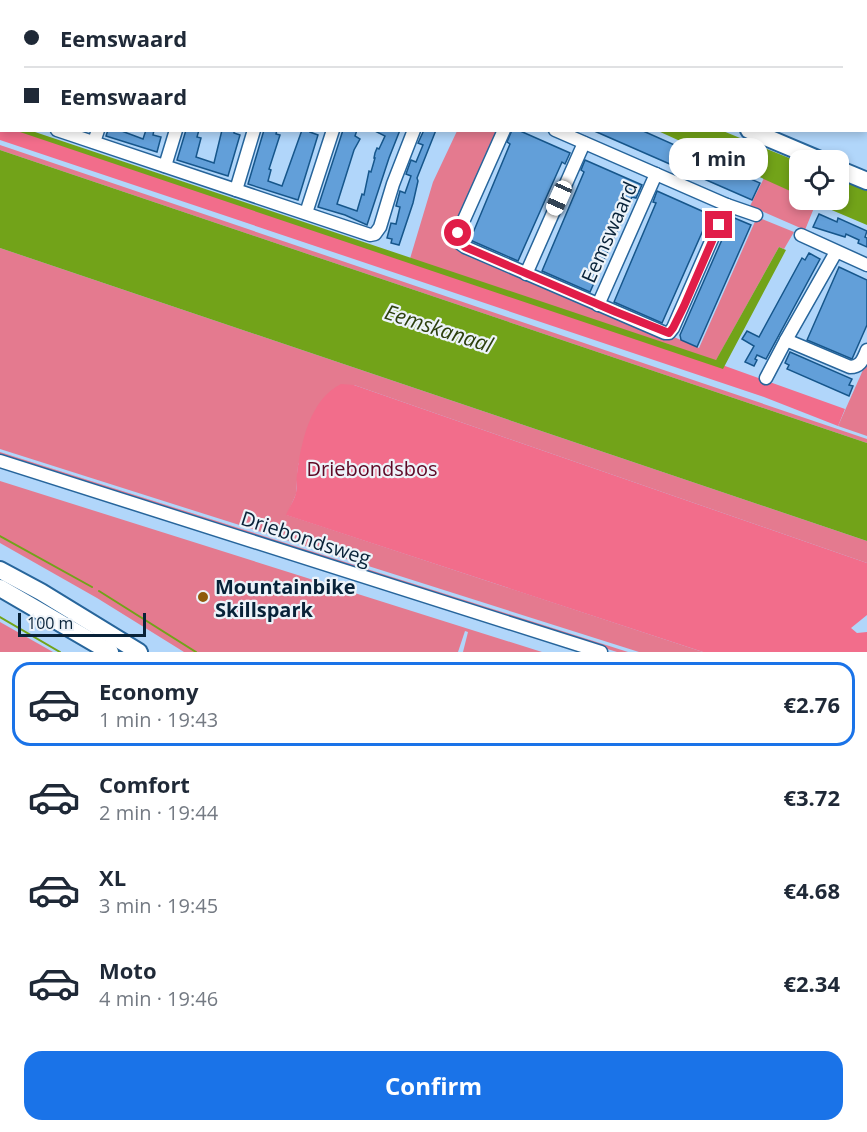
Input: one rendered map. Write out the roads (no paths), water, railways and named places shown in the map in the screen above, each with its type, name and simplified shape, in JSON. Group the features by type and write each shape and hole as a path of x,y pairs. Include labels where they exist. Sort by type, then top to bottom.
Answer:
{"main road":[{"path":"754,132 796,150"},
{"path":"849,174 867,181"},
{"path":"0,570 41,592 139,652"},
{"path":"0,588 110,652"}],"street":[{"path":"70,132 96,136 165,166 370,235 375,234 381,227 393,184 413,132"},
{"path":"165,166 175,132"},
{"path":"236,190 253,132"},
{"path":"306,213 332,132"},
{"name":"Eemswaard","path":"503,132 457,238 458,242 526,274 665,333 671,331 727,205"},
{"path":"559,132 727,205 756,214"},
{"path":"526,274 584,143"},
{"name":"Eemswaard","path":"598,305 656,174"},
{"path":"801,235 867,265"},
{"path":"766,378 836,252"},
{"path":"786,340 850,367 856,367 861,363 867,350"},
{"name":"Driebondsweg","path":"0,461 601,652"}],"water":[{"path":"20,132 35,132 716,360 779,247 786,250 723,369"},
{"path":"660,132 725,132 789,158 789,190"},
{"name":"Eemskanaal","path":"0,150 867,443 867,541 0,248"},
{"path":"849,183 867,191 867,225 832,210 849,210"}],"waterway":[{"path":"0,536 92,587"},
{"path":"99,591 196,652"},
{"path":"0,617 60,652"}],"place":[{"name":"Mountainbike Skillspark","path":"203,597"}],"park label":[{"name":"Driebondsbos","path":"372,468"}]}
